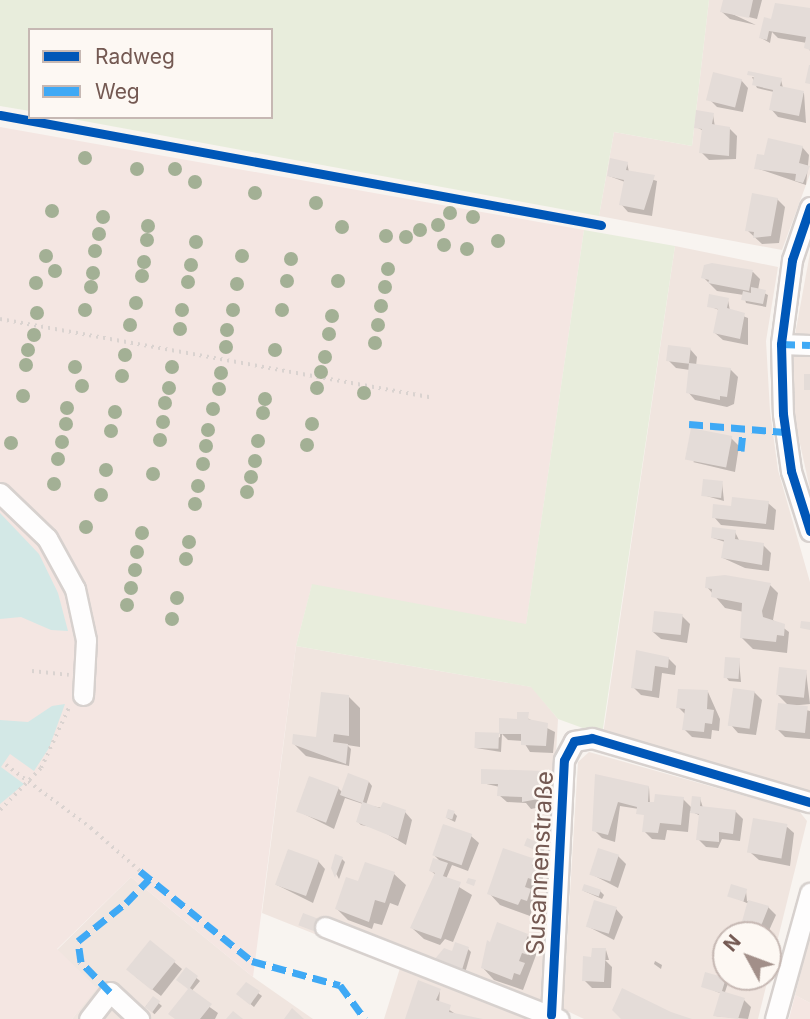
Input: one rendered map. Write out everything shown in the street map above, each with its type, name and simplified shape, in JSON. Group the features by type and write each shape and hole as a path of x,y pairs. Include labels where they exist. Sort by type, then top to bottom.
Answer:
{"street":[{"path":"810,207 792,260 781,344 783,414 791,471 810,531"},
{"path":"781,344 810,345"},
{"path":"0,493 47,538 75,589 86,640 76,691"},
{"name":"Susannenstraße","path":"325,926 555,1017 564,760 574,741 592,738 810,802"},
{"path":"775,1019 810,893"},
{"path":"89,1019 110,992 139,1019"}],"path":[{"path":"0,319 433,398"},
{"path":"0,810 31,782 53,748 76,691 75,667"},
{"path":"32,671 75,675"},
{"path":"6,765 31,782 140,872"}],"shaded area":[{"path":"709,0 810,0 810,174 782,250 599,216 614,132 692,146"},
{"path":"0,127 584,230 526,625 312,585 296,646 253,977 131,877 57,949 97,988 72,1019 0,1019"},
{"path":"675,246 778,267 766,341 770,411 778,470 810,582 810,791 603,735"},
{"path":"810,253 810,489 794,417 794,340"},
{"path":"0,513 39,554 58,593 68,631 51,630 21,617 0,619"},
{"path":"296,646 532,687 558,719 542,1004 407,952 401,968 526,1019 384,1019 400,968 262,913"},
{"path":"65,704 49,748 34,771 10,754 1,767 24,784 0,804 0,720 28,722 52,706"},
{"path":"589,752 799,811 807,821 782,922 712,921 712,991 765,991 758,1019 584,1019 563,1009 578,762"},
{"path":"131,877 253,977 313,1019 72,1019 96,988 57,950"},
{"path":"810,937 810,1003 795,995"},
{"path":"795,995 810,1003 810,1019 789,1019"}],"green space":[{"path":"0,0 709,0 692,146 614,132 599,216 73,119 273,119 273,28 28,28 28,111 0,106"},
{"path":"584,230 675,246 602,735 558,719 531,687 296,646 312,584 526,624"}],"building":[{"path":"723,0 753,0 749,18 720,12"},
{"path":"775,3 810,8 810,50 804,48 806,37 769,31 767,40 759,38 764,17 771,19"},
{"path":"810,65 810,84 805,83"},
{"path":"748,71 782,78 780,86 804,91 799,116 769,110 773,90 752,85 754,76 747,75"},
{"path":"713,72 742,79 735,107 706,100"},
{"path":"696,110 714,113 712,124 730,127 729,156 699,153 702,129 694,128"},
{"path":"768,138 803,146 799,163 810,166 803,183 795,181 796,174 754,169 757,154 764,155"},
{"path":"610,158 628,162 626,170 655,175 644,210 619,205 624,180 607,176"},
{"path":"752,193 778,198 771,236 753,238 754,232 745,231"},
{"path":"712,263 753,270 749,291 708,283 709,280 701,278 704,265"},
{"path":"751,287 766,290 763,304 741,300 743,291 751,293"},
{"path":"709,294 729,298 727,308 745,313 740,339 713,333 718,309 707,307"},
{"path":"668,345 691,348 689,364 666,361"},
{"path":"689,363 731,368 727,397 720,396 720,400 686,393"},
{"path":"804,374 810,374 810,390 804,390"},
{"path":"691,428 732,436 726,467 685,459"},
{"path":"703,479 723,481 721,498 701,496"},
{"path":"732,497 769,501 766,524 712,518 713,504 731,506"},
{"path":"712,527 736,530 735,539 764,543 762,565 721,558 724,540 711,538"},
{"path":"725,575 771,583 762,611 763,617 785,624 784,636 777,635 776,642 740,638 742,603 711,597 712,589 705,588 706,577"},
{"path":"654,611 683,614 681,635 652,632"},
{"path":"801,621 810,622 810,630 800,628"},
{"path":"636,650 669,657 668,668 655,666 652,691 631,688"},
{"path":"725,657 740,658 738,679 724,678"},
{"path":"779,667 807,670 804,698 776,695"},
{"path":"733,688 755,691 749,729 728,726"},
{"path":"678,689 708,690 707,709 714,710 712,724 705,723 704,732 682,730 685,709 676,708"},
{"path":"321,692 349,695 349,736 334,734 333,742 348,744 346,764 292,744 293,734 316,737"},
{"path":"778,703 808,706 805,733 775,730"},
{"path":"517,712 529,712 528,719 548,723 546,746 521,745 521,734 499,734 499,718 517,719"},
{"path":"475,732 499,733 498,749 474,748"},
{"path":"481,769 546,771 544,798 522,802 522,797 497,796 498,784 481,784"},
{"path":"348,773 369,781 363,802 380,808 383,802 406,810 398,839 356,822 362,803 340,795"},
{"path":"595,774 649,786 648,802 654,802 655,794 684,797 681,825 660,823 658,833 642,832 644,815 636,814 637,807 618,802 608,835 592,831"},
{"path":"309,776 339,787 326,823 296,812"},
{"path":"692,796 701,797 700,806 736,810 733,834 719,832 719,842 696,840 699,814 690,813"},
{"path":"448,809 455,811 452,820 446,818"},
{"path":"753,818 787,824 781,859 747,852"},
{"path":"443,824 472,834 462,865 432,855"},
{"path":"527,838 542,844 539,851 524,845"},
{"path":"503,848 535,859 532,866 539,868 534,880 528,878 525,887 531,889 527,901 521,899 518,905 487,894"},
{"path":"598,848 619,855 610,881 589,875"},
{"path":"288,849 319,860 306,896 275,885"},
{"path":"335,854 343,857 335,878 331,868"},
{"path":"433,858 448,863 443,876 461,882 441,939 410,928 435,873 429,871"},
{"path":"365,862 395,872 385,903 375,900 369,922 335,909 346,877 358,881"},
{"path":"468,878 476,880 474,886 466,883"},
{"path":"584,884 601,890 599,896 582,891"},
{"path":"731,884 747,889 743,901 727,896"},
{"path":"594,900 617,907 609,934 586,927"},
{"path":"748,900 769,906 763,921 742,921"},
{"path":"303,913 319,919 314,931 298,925"},
{"path":"497,922 528,934 526,941 532,943 528,955 522,953 519,961 525,963 520,975 514,973 512,980 481,968 487,940 490,942"},
{"path":"150,940 176,961 152,990 126,970"},
{"path":"455,942 469,947 462,970 434,960 444,948 452,951"},
{"path":"592,948 606,948 604,982 582,981 583,956 591,957"},
{"path":"186,967 198,976 190,988 212,1004 200,1019 175,1019 168,1014 188,989 176,980"},
{"path":"705,972 712,974 712,990 701,987"},
{"path":"418,980 441,989 436,1000 451,1005 449,1012 483,1019 405,1019"},
{"path":"246,982 260,991 250,1005 236,994"},
{"path":"622,988 671,1012 692,1019 621,1019 612,1010"},
{"path":"714,991 745,998 738,1019 713,1016 720,993"},
{"path":"153,996 160,1001 152,1013 145,1007"},
{"path":"292,1008 304,1019 284,1019"},
{"path":"233,1011 243,1019 226,1019"}],"marked path":[{"path":"781,344 810,345"},
{"path":"689,424 785,432"},
{"path":"741,451 743,431"},
{"path":"140,871 252,961 340,985 365,1019"},
{"path":"110,992 81,962 78,941 126,903 149,879"}],"cycle path":[{"path":"0,115 601,225"},
{"path":"810,207 792,260 781,344 783,414 791,471 810,531"},
{"path":"551,1015 564,760 574,741 592,738 810,802"}]}
